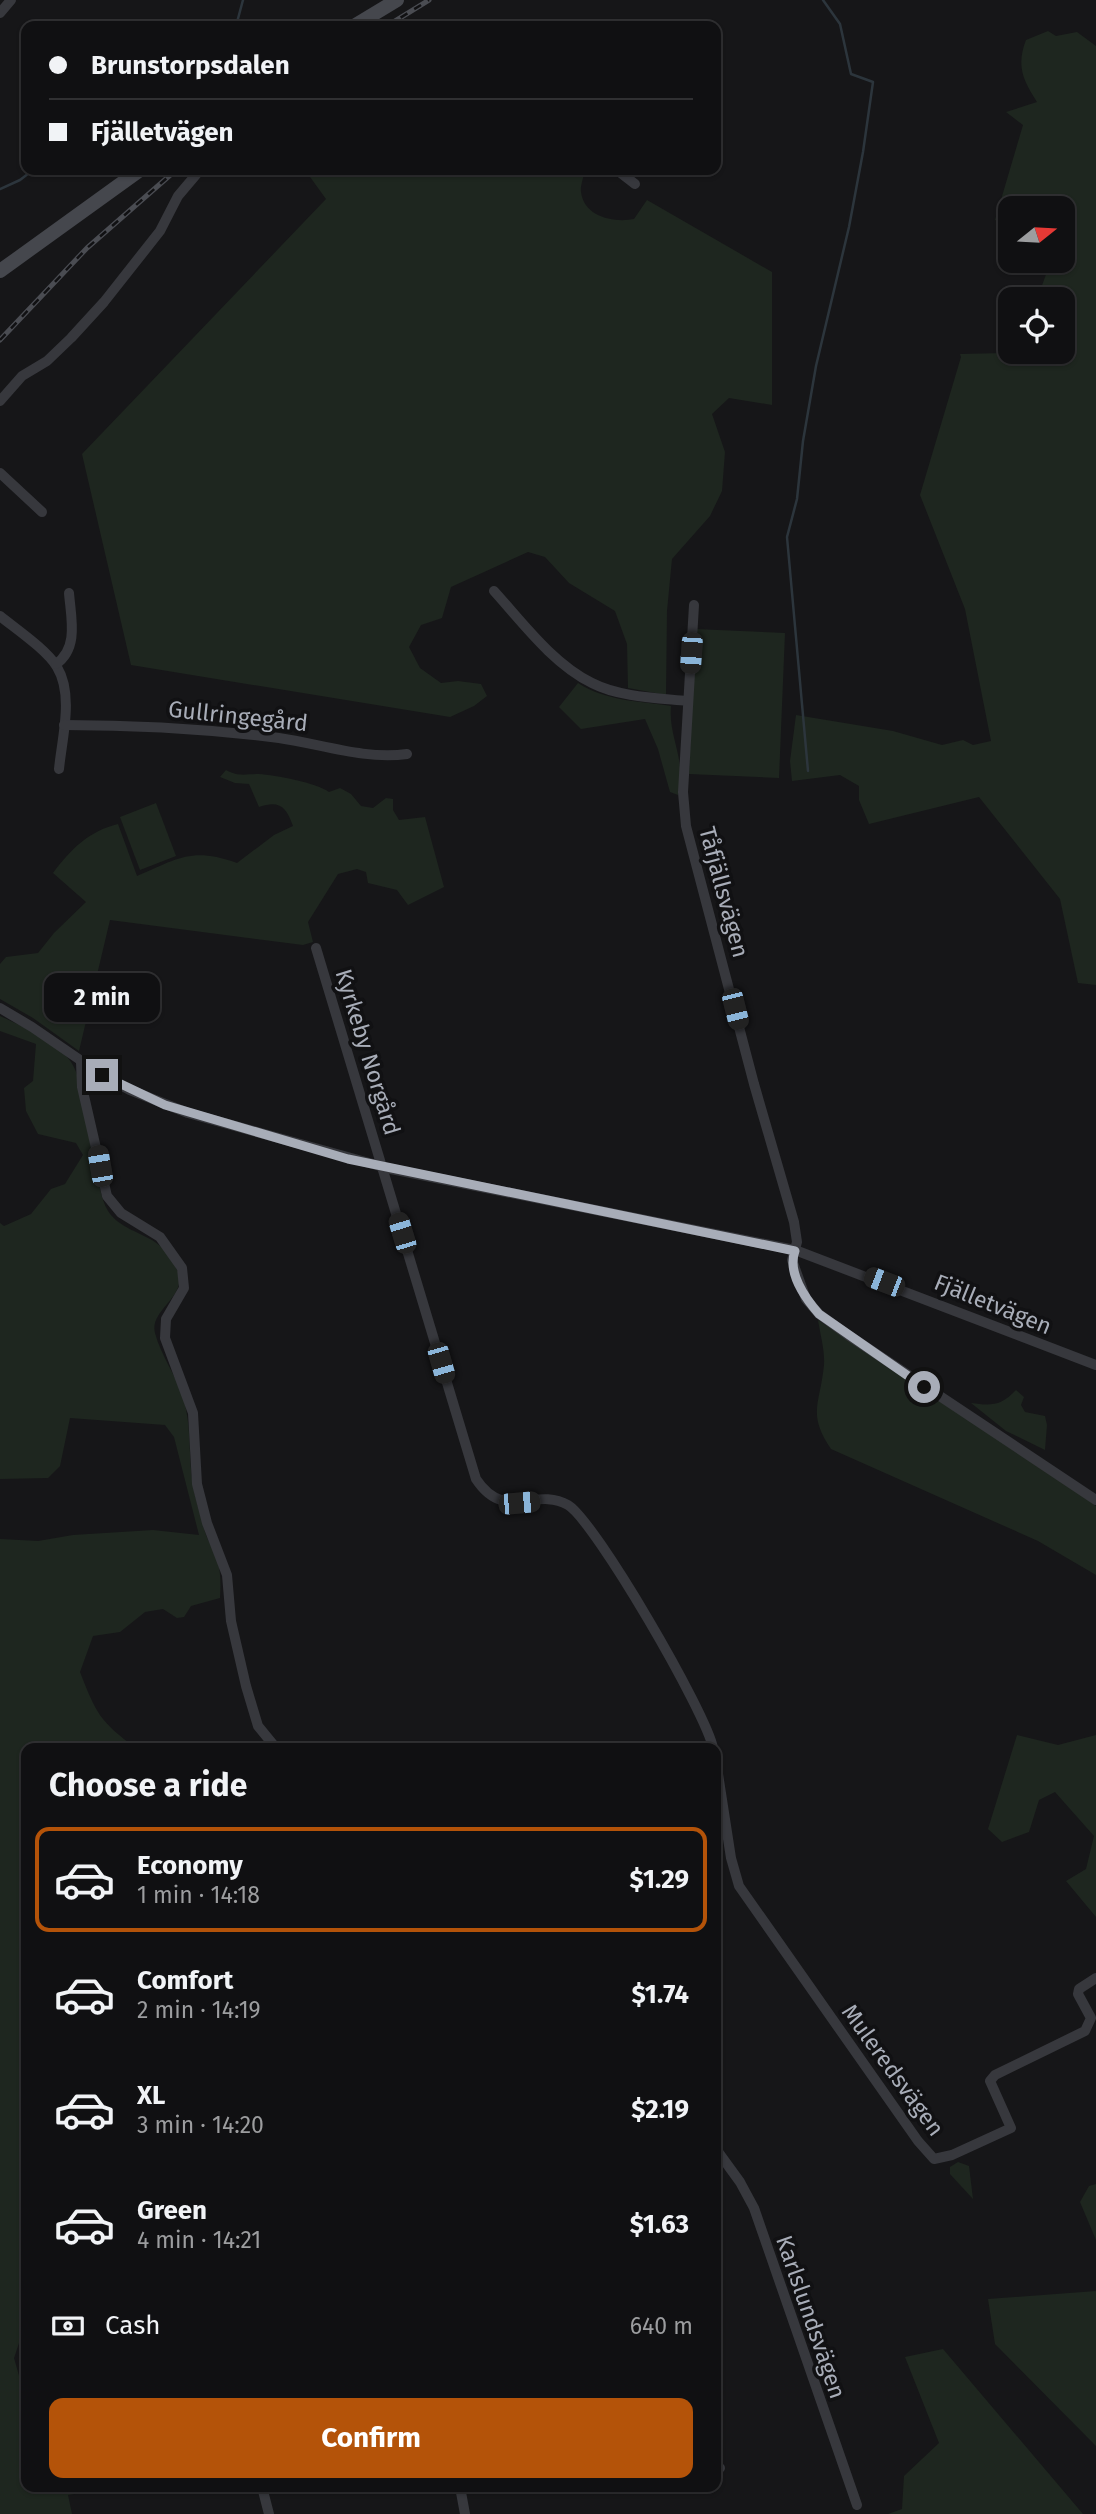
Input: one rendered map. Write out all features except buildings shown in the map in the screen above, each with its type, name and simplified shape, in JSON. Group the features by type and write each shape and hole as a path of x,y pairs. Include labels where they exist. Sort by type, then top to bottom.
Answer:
{"main road":[{"path":"362,21 397,0"},
{"path":"0,271 133,175"}],"street":[{"path":"0,13 10,0"},
{"path":"0,401 22,376 47,361 104,302 166,222 178,195 196,175"},
{"path":"623,175 635,184"},
{"path":"0,473 42,512"},
{"path":"494,591 562,662 589,682 609,690 687,701"},
{"path":"56,664 65,658 71,645 69,593"},
{"name":"Tåfjällsvägen","path":"694,605 683,792 687,826 754,1084 794,1223 797,1241 792,1260 806,1299 819,1314 943,1400 1096,1500"},
{"path":"0,616 56,664 65,687 59,769"},
{"name":"Gullringegård","path":"64,725 212,730 298,741 380,756 407,754"},
{"name":"Kyrkeby Norgård","path":"316,948 382,1167"},
{"name":"Fjälletvägen","path":"0,1008 33,1027 81,1062 130,1090 165,1105 382,1167 795,1251 843,1266 1096,1365"},
{"path":"81,1062 82,1087 107,1196 121,1213 160,1237 182,1268 184,1288 166,1319 165,1335 193,1413 198,1490 207,1524 227,1575 231,1621 246,1686 258,1726 272,1743"},
{"path":"382,1167 476,1479 488,1495 497,1500 508,1503 550,1500 572,1507 601,1545 669,1656 700,1713 711,1743"},
{"name":"Muleredsvägen","path":"721,1793 731,1858 739,1886 910,2130 934,2159 952,2155 1011,2129 990,2081 995,2075 1085,2031 1091,2018 1078,1994 1079,1989 1096,1978"},
{"name":"Karlslundsvägen","path":"721,2156 744,2188 754,2208 857,2505"},
{"path":"262,2492 269,2514"},
{"path":"461,2492 465,2514"}],"shaded area":[{"path":"1048,31 1056,36 1077,32 1096,46 1096,985 1078,983 1060,899 979,797 869,824 859,800 859,786 840,775 792,781 790,761 796,715 893,731 942,745 963,740 973,745 991,741 965,609 920,495 960,354 998,353 998,364 1075,364 1075,287 1041,287 1047,273 1075,273 1075,196 1002,196 1023,125 1006,112 1037,102 1028,87 1021,65 1026,40"},
{"path":"309,175 584,175 581,192 583,201 594,213 609,219 634,219 647,200 772,272 772,405 729,398 712,414 725,452 722,491 710,516 672,559 667,611 666,695 628,688 627,644 615,611 569,583 545,557 528,552 451,587 442,618 421,625 409,647 420,668 441,683 458,681 481,684 487,696 474,706 450,717 131,665 82,454 326,199"},
{"path":"695,629 785,633 779,778 689,774"},
{"path":"578,683 611,697 671,706 680,770 678,795 670,792 658,749 645,719 581,729 559,707"},
{"path":"226,770 238,774 259,774 296,780 329,792 340,788 351,794 361,806 373,808 386,798 393,799 393,810 399,820 425,817 444,887 408,905 397,890 368,883 366,872 357,869 338,874 308,922 313,942 303,945 110,920 79,1051 33,1018 0,999 0,964 6,957 38,953 86,902 53,873 89,836 118,824 137,876 175,860 197,855 237,863 274,835 293,826 288,814 281,807 272,804 259,807 249,784 235,783 220,777"},
{"path":"156,803 176,856 140,870 120,817"},
{"path":"0,1016 49,1041 71,1062 83,1096 105,1206 124,1226 154,1241 163,1249 178,1272 177,1289 157,1317 155,1333 183,1397 188,1419 193,1486 206,1535 218,1563 220,1580 220,1598 191,1606 184,1617 177,1618 163,1609 145,1612 120,1632 93,1636 80,1672 100,1716 130,1743 21,1743 21,2337 14,2358 21,2382 21,2492 87,2492 68,2495 72,2514 0,2514 0,1539 38,1541 73,1535 153,1530 199,1535 174,1437 165,1425 70,1418 60,1466 48,1478 0,1479 0,1223 4,1226 31,1214 51,1189 65,1184 83,1155 76,1143 38,1134 26,1111 24,1088 33,1081 36,1044 0,1031"},
{"path":"818,1320 1045,1468 1096,1506 1096,1575 1038,1541 831,1449 817,1417 824,1359"},
{"path":"1016,1390 1024,1397 1021,1405 1025,1412 1045,1416 1045,1450 1006,1431 971,1403 995,1404"},
{"path":"1017,1735 1058,1745 1096,1735 1096,1917 1066,1881 1086,1869 1094,1836 1055,1792 1039,1800 1029,1832 1002,1842 988,1829"},
{"path":"958,2162 969,2166 973,2199 950,2174 950,2167"},
{"path":"1096,2184 1096,2240 1080,2202 1089,2186"},
{"path":"1096,2291 1096,2446 995,2344 988,2299"},
{"path":"943,2349 1083,2514 888,2514 902,2509 904,2476 939,2443 905,2357"}],"waterway":[{"path":"237,21 243,0"},
{"path":"808,771 787,537 797,499 803,441 816,366 849,227 873,82 851,74 840,24 823,0"},
{"path":"0,189 26,175"}],"railway":[{"path":"395,21 429,0"},
{"path":"0,340 87,248 170,175"}],"route":[{"path":"102,1075 165,1105 348,1159 795,1251 792,1260 798,1281 806,1299 819,1314 924,1387"}]}
